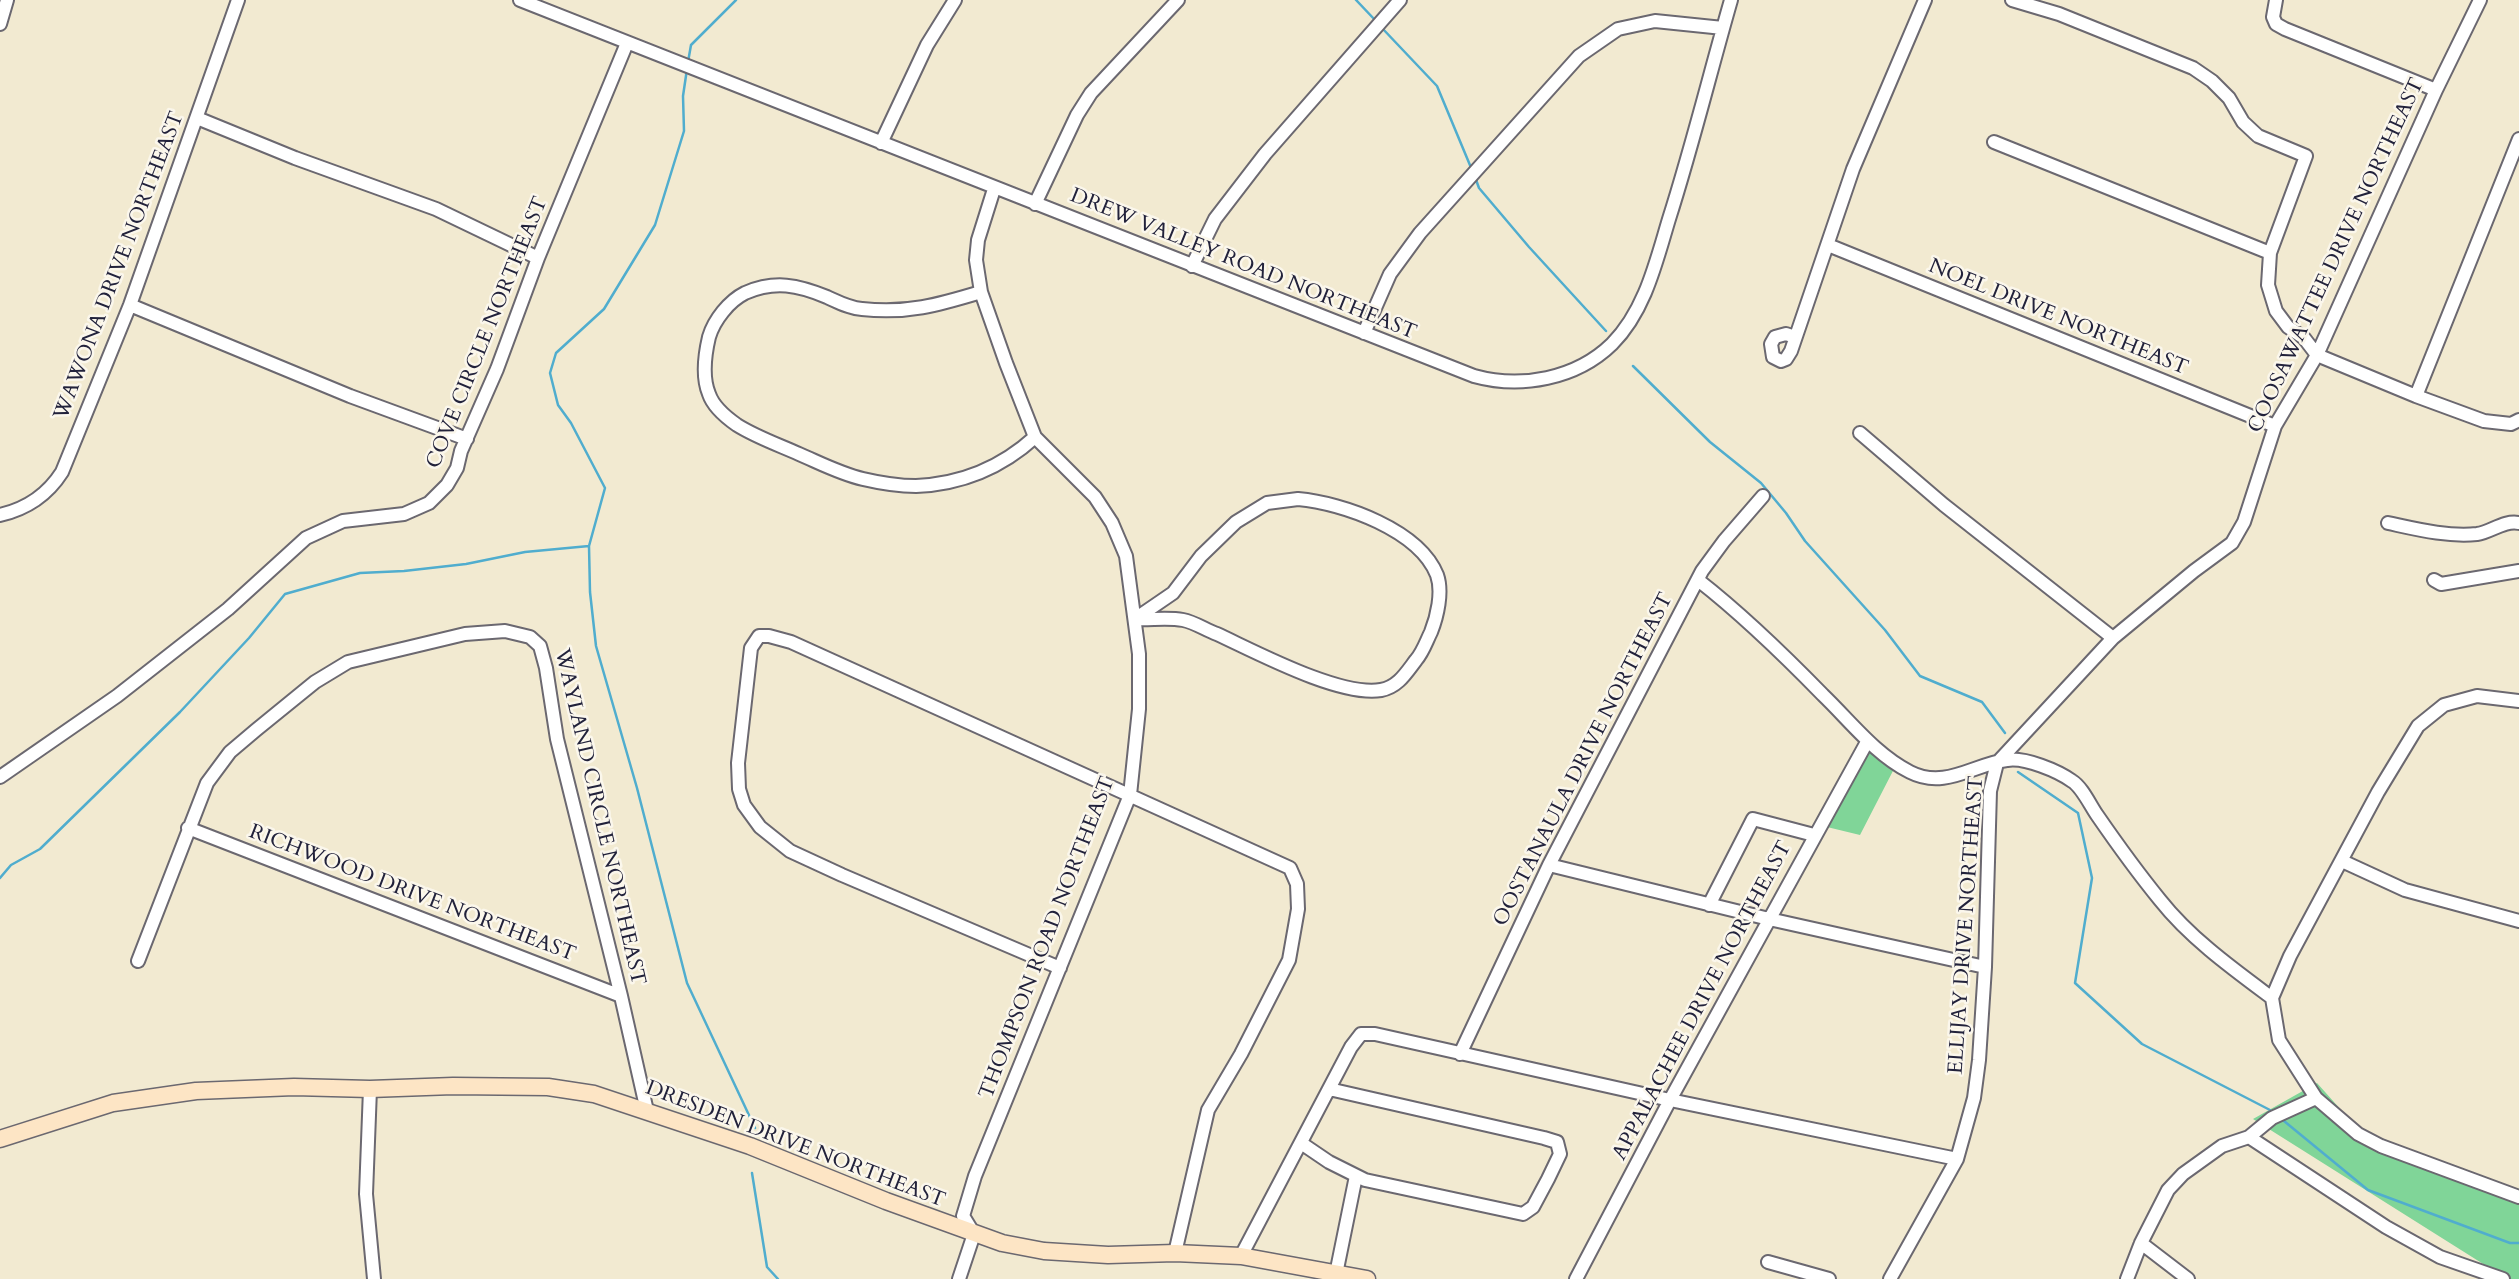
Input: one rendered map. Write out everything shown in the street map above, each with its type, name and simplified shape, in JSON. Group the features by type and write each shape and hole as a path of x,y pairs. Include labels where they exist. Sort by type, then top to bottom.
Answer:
{"street":[{"path":"0,24 7,0"},
{"name":"WAWONA DRIVE NORTHEAST","path":"0,514 13,512 37,499 53,485 62,472 130,305 237,0"},
{"name":"DREW VALLEY ROAD NORTHEAST","path":"520,0 1474,376 1496,382 1523,383 1560,374 1586,363 1612,344 1633,317 1649,284 1678,191 1731,0"},
{"path":"881,143 927,45 955,0"},
{"path":"1035,204 1084,104 1178,0"},
{"path":"1192,266 1215,219 1265,154 1400,0"},
{"path":"1795,337 1853,169 1926,0"},
{"path":"2011,0 2059,13 2193,68 2212,81 2229,98 2243,122 2258,136 2306,156 2270,253 2268,285 2276,311 2288,327 2304,338 2317,355 2416,397 2484,421 2511,424 2519,420"},
{"path":"2276,0 2273,17 2276,24 2436,90"},
{"name":"COOSAWATTEE DRIVE NORTHEAST","path":"1997,763 2113,639 2232,543 2244,522 2275,426 2317,355 2436,90 2480,0"},
{"path":"1364,333 1390,274 1420,233 1579,57 1618,29 1655,21 1723,28"},
{"name":"COVE CIRCLE NORTHEAST","path":"0,777 147,672 228,609 306,538 343,521 404,514 429,503 447,485 457,468 461,451 497,369 538,258 627,43"},
{"path":"197,118 295,158 436,209 538,258"},
{"path":"2416,397 2519,139"},
{"path":"1994,142 2270,253"},
{"name":"THOMPSON ROAD NORTHEAST","path":"974,1234 963,1216 975,1176 1130,795 1139,709 1139,654 1126,556 1112,523 1095,497 1035,437 981,292 976,261 978,240 994,189"},
{"name":"NOEL DRIVE NORTHEAST","path":"1828,245 2275,426"},
{"path":"981,292 925,309 898,311 859,309 793,286 770,284 742,295 723,311 712,328 706,350 705,377 709,394 717,407 736,424 765,439 851,475 887,484 915,486 982,474 1015,455 1035,437"},
{"path":"130,305 350,396 467,439"},
{"path":"1860,433 1944,505 2113,639"},
{"name":"OOSTANAULA DRIVE NORTHEAST","path":"1460,1054 1549,865 1698,580 1712,556 1763,496"},
{"path":"1298,499 1322,501 1352,510 1392,528 1423,555 1437,576 1439,598 1436,620 1422,653 1399,682 1382,690 1360,690 1329,684 1183,620 1135,619 1173,593 1200,556 1236,522 1267,503 1298,499"},
{"path":"2388,523 2433,532 2478,534 2508,523 2519,523"},
{"path":"2434,580 2441,584 2519,571"},
{"path":"1698,580 1737,609 1846,717 1867,742 1912,773 1940,778 1960,775 2009,759 2031,762 2074,782 2161,902 2182,924 2272,998"},
{"name":"WAYLAND CIRCLE NORTHEAST","path":"138,961 207,783 230,752 315,681 348,662 465,634 505,631 530,637 540,646 546,668 557,739 647,1111"},
{"path":"1060,968 842,875 790,850 764,831 744,805 739,789 738,763 751,648 759,636 769,636 810,650 1290,869 1297,884 1298,909 1289,960 1241,1054 1208,1110 1175,1253"},
{"path":"2519,701 2477,696 2444,705 2418,726 2378,792 2290,956 2272,998 2279,1040 2316,1098 2358,1134 2381,1146 2519,1197"},
{"name":"APPALACHEE DRIVE NORTHEAST","path":"1576,1279 1670,1100 1867,742"},
{"name":"ELLIJAY DRIVE NORTHEAST","path":"1890,1279 1957,1159 1974,1098 1985,967 1990,791 1997,763"},
{"path":"1709,905 1753,819 1814,835"},
{"name":"RICHWOOD DRIVE NORTHEAST","path":"188,828 621,996"},
{"path":"2342,860 2404,890 2519,921"},
{"path":"1549,865 1709,905 1985,967"},
{"path":"1241,1256 1351,1047 1361,1034 1400,1039 1670,1100 1957,1159"},
{"name":"DRESDEN DRIVE NORTHEAST","path":"0,1139 113,1103 196,1091 295,1087 548,1087 594,1094 647,1111 750,1146 974,1234 1044,1251 1108,1255 1175,1253 1241,1256 1335,1276 1367,1279"},
{"path":"1301,1143 1329,1162 1365,1180 1523,1214 1533,1207 1560,1154 1557,1142 1544,1138 1329,1088"},
{"path":"370,1089 366,1194 374,1279"},
{"path":"2127,1279 2141,1243 2168,1190 2183,1174 2222,1146 2249,1137 2272,1118 2316,1098"},
{"path":"2249,1137 2386,1227 2440,1257 2503,1279"},
{"path":"1335,1276 1356,1176"},
{"path":"959,1279 974,1234"},
{"path":"2141,1243 2188,1279"},
{"path":"1768,1262 1829,1279"}],"green space":[{"path":"1868,747 1895,767 1860,835 1827,827"},
{"path":"2317,1083 2359,1130 2464,1177 2519,1195 2519,1279 2507,1279 2253,1119"}],"waterway":[{"path":"688,62 691,45 736,0"},
{"path":"1356,0 1375,20"},
{"path":"1382,28 1437,86 1472,170"},
{"path":"687,69 683,96 684,131 655,225 604,309 556,353 550,373 558,405 571,423 605,488 589,546 590,592 596,646 637,788 687,983 755,1128"},
{"path":"1475,177 1479,188 1529,247 1606,331"},
{"path":"1633,366 1710,442 1761,483 1805,541 1885,630 1920,676 1982,702 2005,733"},
{"path":"0,878 11,865 40,849 180,712 249,638 285,594 360,573 466,564 525,552 589,546"},
{"path":"2018,772 2078,813 2092,878 2075,983 2142,1044 2270,1110"},
{"path":"2284,1121 2368,1190 2510,1243 2519,1243"},
{"path":"752,1173 767,1267 778,1279"}]}
